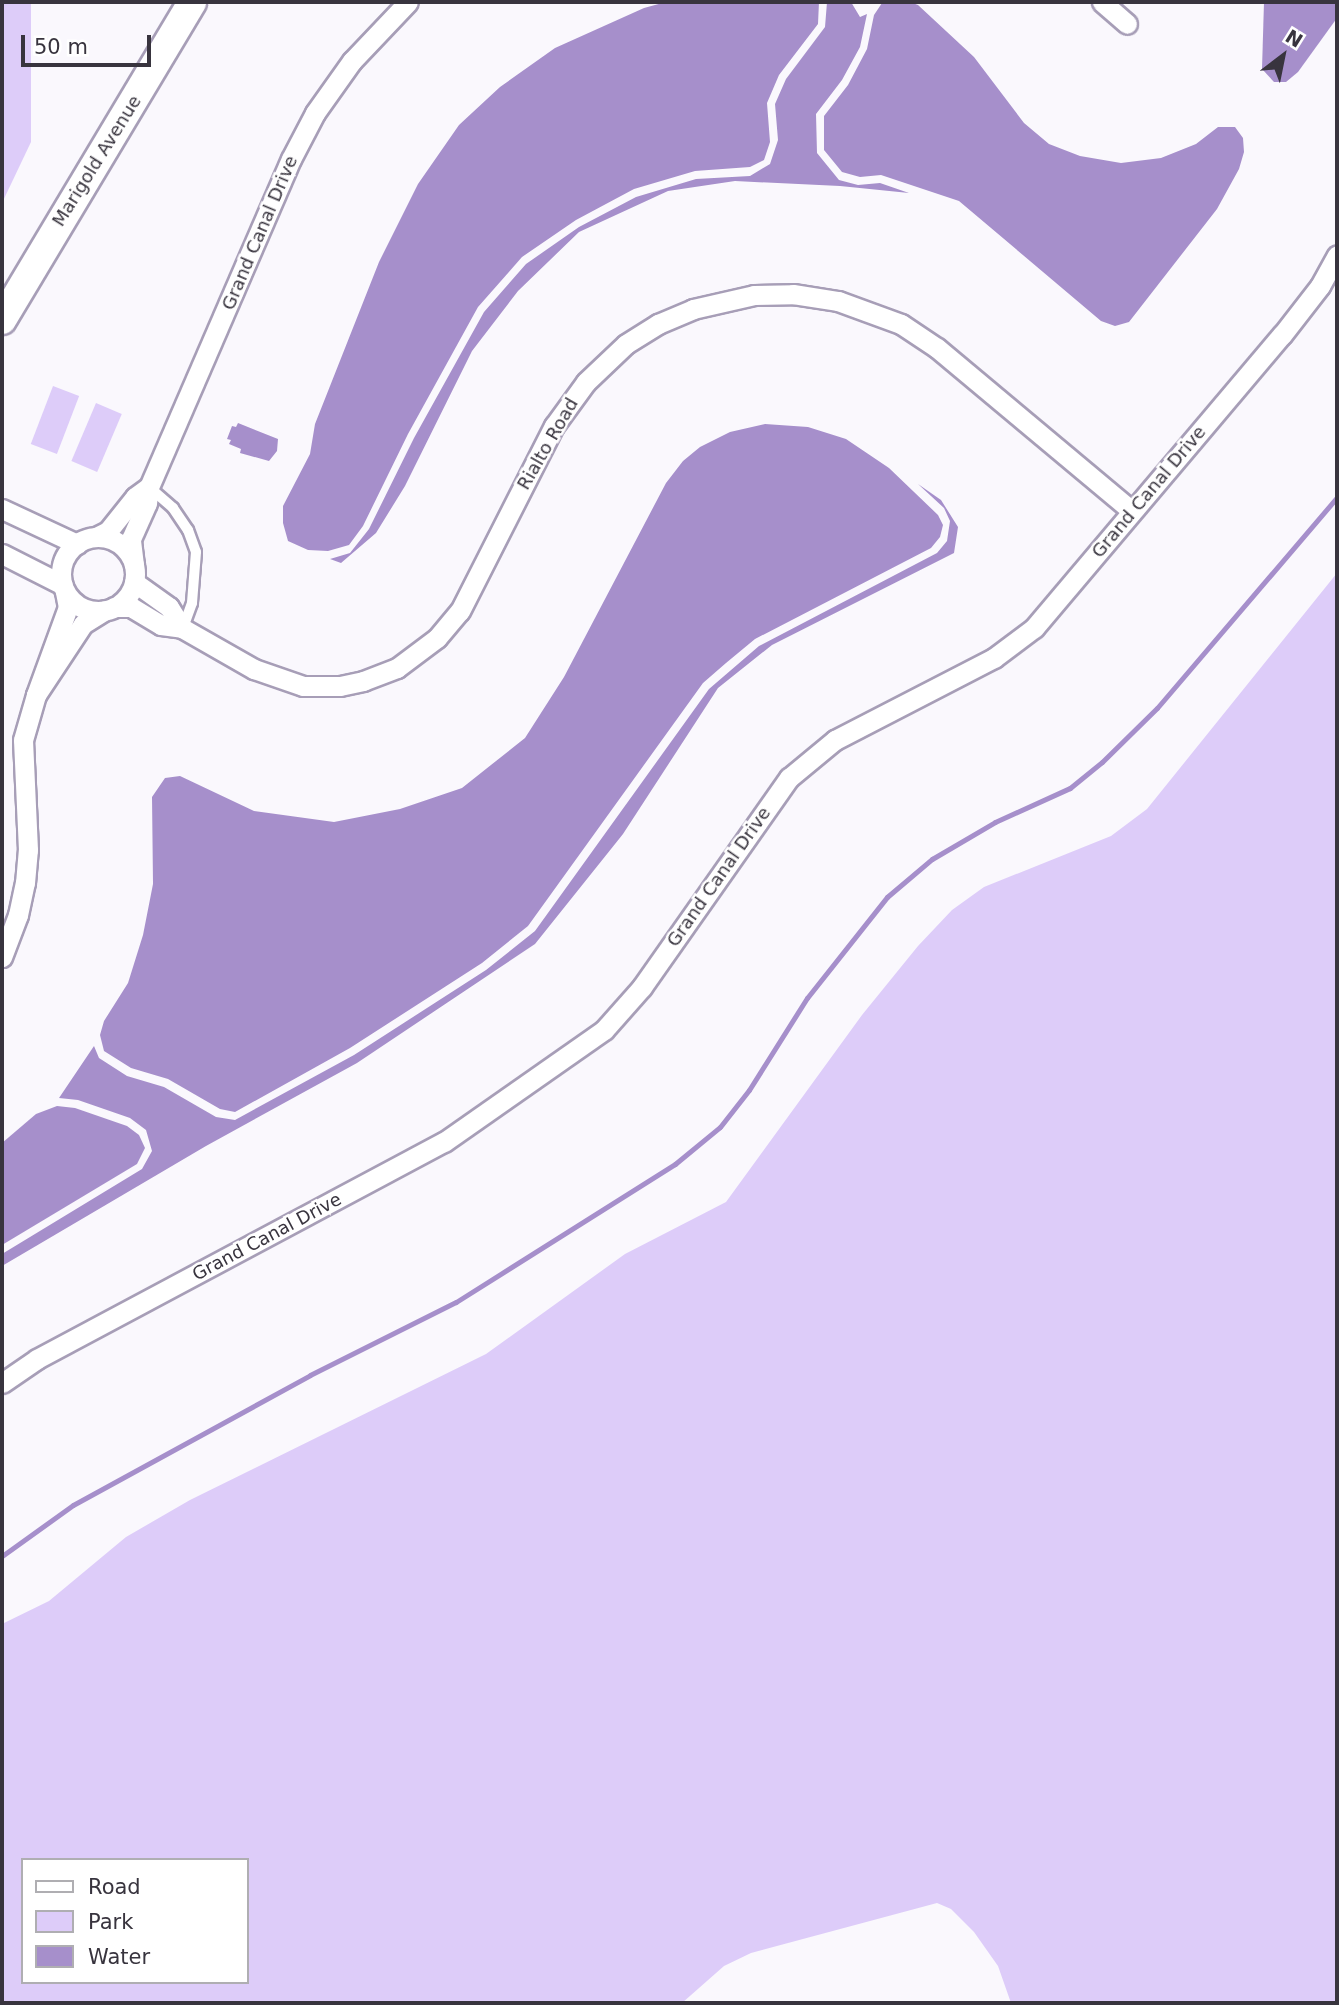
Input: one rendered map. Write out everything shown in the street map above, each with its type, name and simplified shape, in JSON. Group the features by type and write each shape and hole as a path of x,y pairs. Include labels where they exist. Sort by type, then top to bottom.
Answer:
{"main road":[{"name":"Marigold Avenue","path":"2,320 192,2"}],"street":[{"name":"Grand Canal Drive","path":"134,573 131,539 147,503 149,487 303,134 352,61 408,2"},
{"path":"1102,2 1127,24"},
{"name":"Grand Canal Drive","path":"2,1382 37,1359 444,1142 591,1041 628,1005 778,792 804,763 835,740 994,658 1020,640 1048,613 1282,335 1320,286 1337,255"},
{"name":"Rialto Road","path":"109,609 131,607 160,625 182,628 254,669 274,678 303,685 351,684 397,668 438,638 460,611 554,426 586,382 626,344 658,324 693,309 754,295 793,294 838,301 901,324 937,348 1132,512"},
{"name":"Grand Canal Drive","path":"96,537 108,531 135,497 149,487"},
{"path":"2,509 77,544"},
{"path":"2,957 18,915 25,883 28,850 23,740 36,695 68,607 62,563 77,544 96,537 120,544 134,573 128,596 83,624 36,695"},
{"path":"2,554 64,588 79,606 109,609"},
{"name":"Rialto Road","path":"134,573 169,607 182,628"}],"lane":[{"path":"149,487 173,508 188,530 196,552 192,603 182,628"}],"green space":[{"path":"2,2 31,2 31,142 2,203"},
{"path":"53,386 79,396 57,454 31,444"},
{"path":"96,403 122,414 97,472 71,461"},
{"path":"1337,573 1337,2003 1011,2003 998,1966 974,1932 951,1909 937,1903 751,1953 724,1966 682,2003 2,2003 2,1624 49,1601 126,1537 190,1500 486,1354 625,1254 726,1202 862,1015 918,946 952,910 984,887 1111,836 1147,809"}],"water":[{"path":"666,2 819,2 818,24 779,75 767,103 770,142 764,160 750,167 695,171 634,189 576,220 522,257 478,307 408,434 363,526 349,545 328,551 308,550 288,541 283,523 283,506 310,454 315,424 379,262 418,184 459,125 500,87 555,48 644,8"},
{"path":"827,2 851,2 860,17 867,14 860,47 842,80 816,114 817,153 839,180 858,185 880,183 909,193 840,186 735,181 668,191 579,232 518,291 472,351 405,486 376,533 341,563 330,559 350,553 369,529 414,438 484,312 526,264 579,227 636,197 696,179 750,176 770,164 778,140 775,104 786,79 825,27"},
{"path":"910,2 918,5 974,57 1024,123 1049,144 1080,156 1121,163 1161,158 1196,144 1218,127 1235,127 1243,138 1244,152 1239,169 1217,209 1129,322 1115,326 1101,321 959,201 881,175 860,177 842,172 824,150 824,116 848,85 867,49 874,15 882,3"},
{"path":"1264,2 1337,2 1337,18 1298,72 1286,82 1274,82 1262,69"},
{"path":"238,423 278,439 277,451 269,461 240,453 241,449 229,444 231,440 227,439 232,426 236,427"},
{"path":"765,424 808,427 846,439 889,468 938,515 943,525 940,537 931,548 755,639 726,663 703,683 528,926 482,963 350,1048 235,1112 220,1109 168,1079 131,1068 104,1051 100,1035 104,1021 128,983 143,935 153,884 152,797 165,778 180,776 254,811 334,822 400,809 462,788 525,738 564,677 666,483 683,461 700,447 730,432"},
{"path":"918,484 941,500 958,527 954,553 772,645 718,688 623,834 535,944 357,1063 206,1146 2,1266 2,1254 142,1169 152,1151 146,1130 130,1118 78,1100 59,1098 94,1046 99,1058 127,1076 164,1087 216,1117 235,1120 354,1055 486,970 535,931 709,689 759,646 937,553 947,541 950,521 944,508"},
{"path":"57,1106 75,1108 127,1126 139,1135 145,1148 137,1164 2,1245 2,1143 36,1114"}],"waterway":[{"path":"2,1556 73,1505 310,1375 456,1302 675,1164 720,1127 749,1090 807,998 887,897 932,859 995,822 1070,788 1102,762 1157,708 1337,497"}]}
